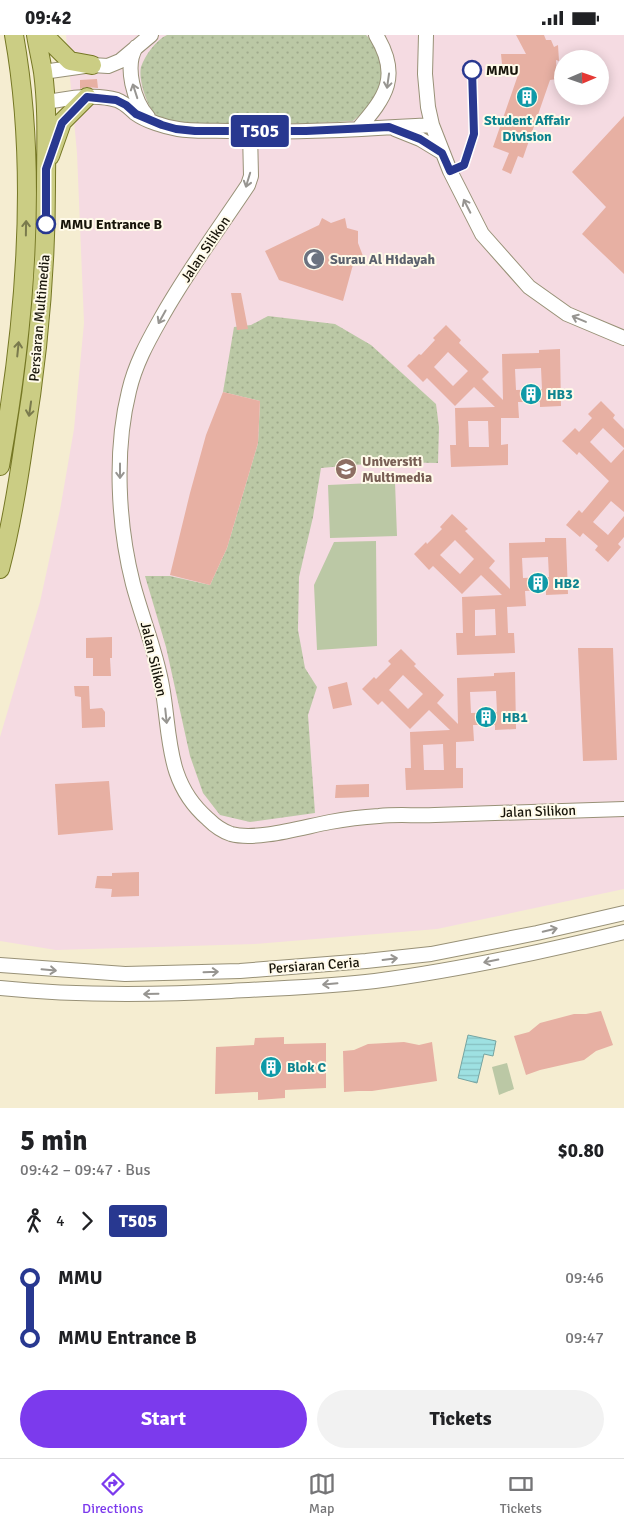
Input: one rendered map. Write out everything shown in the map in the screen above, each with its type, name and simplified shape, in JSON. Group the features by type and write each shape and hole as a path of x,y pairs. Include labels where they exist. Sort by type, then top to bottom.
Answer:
{"main road":[{"name":"Persiaran Multimedia","path":"0,466 16,361 24,277 26,225 23,103 14,35"},
{"name":"Persiaran Multimedia","path":"0,569 14,503 35,374 44,278 45,102 43,72 36,35"},
{"path":"44,35 70,61 92,65"},
{"path":"46,169 62,123 87,97"}],"street":[{"path":"43,72 114,64 151,35"},
{"path":"358,129 377,108 388,88 389,70 386,54 376,35"},
{"path":"426,35 425,74 428,107 432,125 450,171 482,234 529,287 567,314 624,338"},
{"path":"136,47 132,53 131,79 135,94 147,117 162,125"},
{"path":"45,102 87,97 116,100 126,105 136,114 162,125 195,131 250,132 432,125"},
{"path":"389,127 420,139 442,153"},
{"name":"Jalan Silikon","path":"250,132 251,176 248,185 177,291 139,358 129,391 123,423 120,492 126,553 163,687 167,734 180,781 196,809 214,824 229,833 243,836 268,834 381,815 624,809"},
{"name":"Persiaran Ceria","path":"0,965 71,972 125,974 270,969 431,954 624,913"},
{"name":"Persiaran Ceria","path":"0,988 104,995 289,988 373,981 546,951 624,932"}],"shaded area":[{"name":"Universiti Multimedia","path":"66,35 624,35 624,889 437,929 255,944 56,950 0,941 0,737 40,602 60,510 74,429 84,323 77,153"}],"green space":[{"path":"167,35 366,35 376,47 379,55 383,72 381,89 373,103 353,121 203,125 179,123 157,116 153,112 142,86 140,72 151,48"},
{"path":"268,316 335,324 371,345 436,404 439,427 438,463 389,462 321,468 313,517 299,577 298,630 305,668 317,687 308,715 315,813 250,822 220,815 203,793 190,756 166,647 145,576 170,576 210,585 227,548 258,443 260,401 223,392 234,327 251,325"},
{"path":"395,482 397,536 330,538 328,485"},
{"path":"376,541 377,646 317,650 314,585 334,542"},
{"path":"507,1063 514,1089 499,1095 492,1067"}],"water":[{"path":"468,1035 496,1041 493,1056 484,1054 477,1083 458,1078"}],"building":[{"name":"Student Affair Division","path":"516,35 544,35 546,40 551,40 554,47 558,45 558,50 554,50 554,79 550,80 523,158 518,156 511,174 502,170 509,153 493,147 518,75 503,75 501,54 526,54"},
{"path":"97,79 98,88 85,87 80,89 80,80"},
{"path":"624,116 624,274 582,234 606,207 572,172"},
{"name":"Surau Al Hidayah","path":"322,218 331,223 345,218 347,228 358,231 358,243 363,256 354,261 343,301 279,280 265,251 319,225"},
{"path":"231,293 241,293 248,329 237,330"},
{"name":"HB3","path":"446,325 461,340 459,343 489,372 482,379 503,400 502,354 539,353 539,350 560,349 561,406 540,407 540,402 518,402 519,418 501,418 501,445 508,444 508,465 451,467 450,445 456,445 455,408 495,407 474,387 455,406 427,378 423,382 407,366 435,340 433,338","holes":["448,352 468,371 453,386 434,367","541,368 542,389 516,390 515,369","468,421 488,421 489,447 469,447"]},
{"path":"223,392 260,401 258,443 227,548 210,585 170,575 206,435"},
{"path":"601,401 615,415 613,418 624,429 624,448 603,428 590,442 611,463 624,449 624,512 611,501 593,522 608,535 624,516 624,537 618,544 621,547 608,562 595,550 598,546 583,533 580,537 566,525 579,510 582,513 609,481 579,452 577,455 562,441 575,428 579,432 592,418 588,414"},
{"name":"HB2","path":"452,514 468,529 465,531 495,561 489,568 510,589 509,543 545,542 545,538 566,538 568,594 546,595 546,590 525,591 526,606 507,607 508,633 514,633 515,653 457,655 456,633 463,633 462,597 502,595 481,575 462,594 433,566 429,570 414,554 442,529 440,527","holes":["455,540 474,559 460,574 440,555","548,557 549,577 523,578 522,558","495,609 496,635 475,636 475,610"]},
{"path":"112,637 111,676 93,676 93,658 86,658 86,638"},
{"path":"578,648 613,648 617,760 583,761"},
{"name":"HB1","path":"401,649 416,664 414,666 444,695 437,703 458,724 457,678 494,676 494,673 515,672 516,729 495,730 495,725 473,725 474,741 456,742 456,768 463,768 463,788 406,790 405,768 411,768 410,732 450,730 429,710 410,729 382,701 378,705 362,689 374,677 376,679 391,664 388,661","holes":["403,675 423,694 408,709 389,690","496,691 497,712 471,713 470,692","443,744 444,770 424,770 423,745"]},
{"path":"347,682 352,705 333,709 328,687"},
{"path":"74,686 89,686 90,709 102,708 105,712 105,727 82,728 81,697 75,696"},
{"path":"109,781 113,830 58,835 55,784"},
{"path":"369,784 369,797 335,798 336,785"},
{"path":"139,872 139,896 111,897 112,889 95,888 97,876 112,876 112,873"},
{"path":"601,1011 613,1045 596,1051 584,1060 526,1075 514,1036 529,1032 540,1023 574,1014"},
{"name":"Blok C","path":"284,1037 284,1044 326,1043 326,1088 285,1090 285,1098 258,1100 258,1092 215,1094 216,1047 254,1045 255,1038"},
{"path":"404,1042 419,1045 432,1042 437,1081 372,1091 344,1092 343,1051 354,1050 368,1044"}],"bus line":[{"name":"T505","path":"46,224 46,169 62,123 87,97 116,100 126,105 136,114 162,125 195,131 306,131 389,127 420,139 442,153 450,171 464,165 474,134 472,70"}],"place":[{"name":"MMU","path":"472,70"},
{"name":"Student Affair Division","path":"527,97"},
{"name":"MMU Entrance B","path":"46,224"},
{"name":"Surau Al Hidayah","path":"314,259"},
{"name":"HB3","path":"531,394"},
{"name":"Universiti Multimedia","path":"346,469"},
{"name":"HB2","path":"538,583"},
{"name":"HB1","path":"486,717"},
{"name":"Blok C","path":"271,1067"}]}
